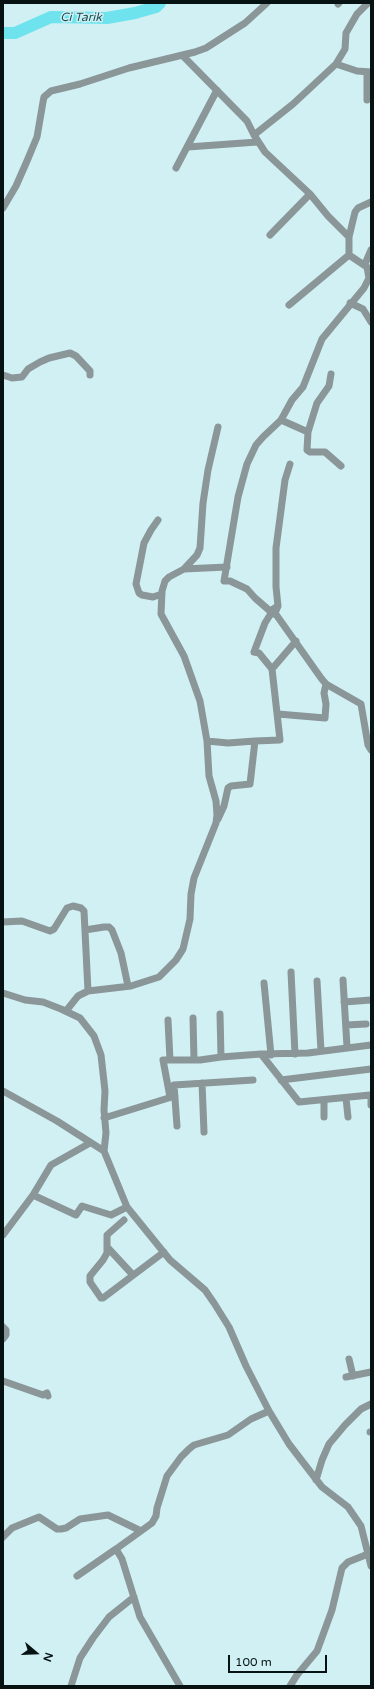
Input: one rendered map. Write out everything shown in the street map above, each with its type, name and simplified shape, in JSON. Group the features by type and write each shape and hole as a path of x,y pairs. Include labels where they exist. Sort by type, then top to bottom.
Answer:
{"street":[{"path":"3,208 16,186 37,137 44,97 57,89 80,84 129,68 183,56 206,48 245,23 267,3"},
{"path":"190,143 256,138 336,64 345,49 346,33 357,14 366,3"},
{"path":"183,56 247,121 265,152 310,194 328,216 350,237"},
{"path":"336,64 346,68 369,72 367,100"},
{"path":"176,168 218,90"},
{"path":"270,235 310,194"},
{"path":"289,305 349,254 350,237 355,212 358,208 371,202"},
{"path":"365,264 371,250"},
{"path":"277,609 270,610 255,598 247,589 230,581 224,581 238,497 247,464 256,445 281,420 292,400 303,387 322,339 350,303 368,285 369,274 365,264 349,254"},
{"path":"350,303 362,309 371,322"},
{"path":"3,375 12,378 22,377 28,369 40,362 70,353 76,356 90,371 90,375"},
{"path":"331,374 329,386 317,403 308,432 308,451 325,452 341,466"},
{"path":"281,420 308,432"},
{"path":"216,823 216,802 209,776 207,741 200,701 184,656 161,614 162,594 165,582 169,577 184,569 197,554 200,548 203,503 208,470 218,427"},
{"path":"290,464 286,480 276,548 277,609 296,641 326,684 361,704 368,745 371,750"},
{"path":"158,520 144,543 136,584 139,593 142,595 153,597 162,594"},
{"path":"184,569 227,567"},
{"path":"207,741 228,743 254,740 280,740 272,669 259,653 254,652 265,623 270,615 277,609"},
{"path":"272,669 296,641"},
{"path":"278,714 325,718 326,704 324,693 326,684"},
{"path":"66,1011 78,996 88,991 143,983 159,977 176,960 183,949 190,919 191,894 194,878 224,806 228,788 231,786 250,784 254,740"},
{"path":"3,922 22,921 50,931 54,929 66,908 81,908 84,911 88,991"},
{"path":"85,930 109,927 112,930 120,953 128,986"},
{"path":"291,972 295,1054"},
{"path":"343,980 347,1048"},
{"path":"317,981 321,1051"},
{"path":"264,983 271,1055"},
{"path":"3,993 18,998 43,1002 66,1011 80,1018 94,1036 101,1055 105,1091 104,1118 106,1133 104,1151 127,1207 170,1260 205,1290 214,1303 229,1327 246,1366 288,1444 322,1487 348,1507 361,1526 371,1566"},
{"path":"344,1002 371,1000"},
{"path":"220,1014 221,1057"},
{"path":"193,1018 194,1060"},
{"path":"168,1020 170,1060"},
{"path":"346,1025 366,1024"},
{"path":"177,1126 173,1097 164,1060 194,1060 262,1054 295,1054 371,1045"},
{"path":"262,1054 298,1102 371,1095 371,1105"},
{"path":"281,1080 371,1069"},
{"path":"173,1097 174,1085 253,1080"},
{"path":"202,1083 204,1132"},
{"path":"3,1091 57,1121 104,1151"},
{"path":"104,1118 173,1097"},
{"path":"346,1098 348,1117"},
{"path":"324,1100 324,1117"},
{"path":"3,1235 33,1195 51,1165 90,1143"},
{"path":"33,1195 76,1215 82,1206 111,1215 127,1207"},
{"path":"124,1220 107,1235 106,1243 108,1248 133,1275"},
{"path":"108,1248 103,1260 90,1278 90,1282 100,1298 103,1298 164,1252"},
{"path":"3,1328 6,1330 6,1335 3,1339"},
{"path":"349,1359 350,1376 371,1372"},
{"path":"3,1381 43,1395 47,1393 48,1396"},
{"path":"316,1480 329,1444 361,1409 371,1404"},
{"path":"77,1576 152,1523 156,1516 156,1508 167,1476 189,1449 194,1445 228,1435 251,1419 269,1411"},
{"path":"3,1538 12,1528 39,1517 57,1529 61,1529 66,1528 80,1519 108,1515 141,1531"},
{"path":"116,1549 122,1559 140,1617 180,1686"},
{"path":"290,1686 317,1651 332,1610 342,1568 348,1562 368,1554"},
{"path":"71,1686 80,1658 93,1638 109,1617 134,1597"}],"waterway":[{"name":"Ci Tarik","path":"3,33 15,33 51,17 107,18 135,13 156,7 160,3"}]}
